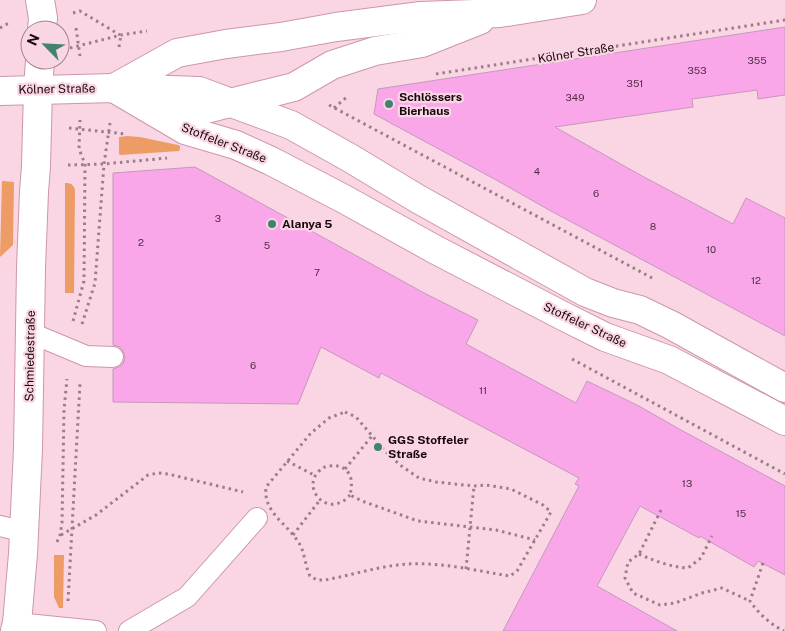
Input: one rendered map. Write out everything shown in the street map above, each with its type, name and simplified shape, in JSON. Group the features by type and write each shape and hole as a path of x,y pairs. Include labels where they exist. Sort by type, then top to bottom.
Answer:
{"main road":[{"path":"40,0 43,20"},
{"name":"Kölner Straße","path":"0,90 114,88 177,53 336,27 421,16 500,13 582,0"},
{"name":"Kölner Straße","path":"231,103 294,87 332,65 375,51 422,42 500,13"},
{"name":"Schmiedestraße","path":"17,628 12,529 28,449 39,70"},
{"path":"291,125 294,87"},
{"path":"114,88 199,91 291,125 418,199 585,292 613,303 640,310 785,388"},
{"name":"Stoffeler Straße","path":"114,88 185,130 236,145 271,161 565,317 605,337 669,360 785,422"}],"lane":[{"path":"31,320 76,352 86,356 113,356"},
{"path":"129,631 187,597 257,518"},
{"path":"17,628 66,628 96,631"}],"path":[{"path":"79,46 121,36 80,12"},
{"name":"Kölner Straße","path":"433,74 785,20"},
{"path":"0,28 6,24"},
{"path":"328,104 656,279"},
{"path":"54,550 60,535 63,512 64,410 82,321 95,283 107,140"},
{"path":"66,628 72,528 76,352 73,322 84,281 85,164 79,149"},
{"path":"69,164 104,164 170,158"},
{"path":"345,412 356,417 372,436 400,465 419,478 436,482 474,486 486,485 511,490 543,505 551,512 518,572 510,576 441,565 410,564 391,566 325,580 317,580 310,576 300,544 270,509 265,494 266,487 311,433 329,418 345,412"},
{"path":"345,470 372,436"},
{"path":"287,461 314,475"},
{"path":"335,465 345,470 352,482 350,495 341,503 331,504 320,500 312,486 314,475 324,466 335,465"},
{"path":"60,535 96,515 148,475 158,473 243,491 257,518"},
{"path":"466,569 474,486"},
{"path":"350,495 418,521 496,530 535,540"},
{"path":"293,535 320,500"},
{"path":"661,510 639,554 628,562 625,578 634,593 660,605 675,603 722,588 750,601 758,613 784,631"},
{"path":"639,554 673,567 688,568 701,558 712,536"},
{"path":"750,601 762,563"}],"shaded area":[{"path":"127,136 178,145 180,149 179,151 121,155 119,154 119,137"},
{"path":"2,181 14,182 13,245 0,257"},
{"path":"65,183 72,184 75,190 74,293 65,293"},
{"path":"54,555 64,555 63,608 59,608 54,597"}],"building":[{"path":"785,27 785,95 758,99 757,90 692,99 693,107 555,127 733,224 746,198 785,218 785,336 374,114 378,89"},
{"path":"195,167 426,294 478,320 466,344 576,403 587,381 637,405 785,486 785,575 758,561 754,567 700,536 699,538 640,506 597,586 677,631 503,631 579,486 575,484 579,478 381,373 379,378 321,347 298,404 113,402 113,369 123,364 125,357 120,347 113,345 113,173"}],"place":[{"name":"Schlössers Bierhaus","path":"389,104"},
{"name":"Alanya 5","path":"272,224"},
{"name":"GGS Stoffeler Straße","path":"378,447"}]}
